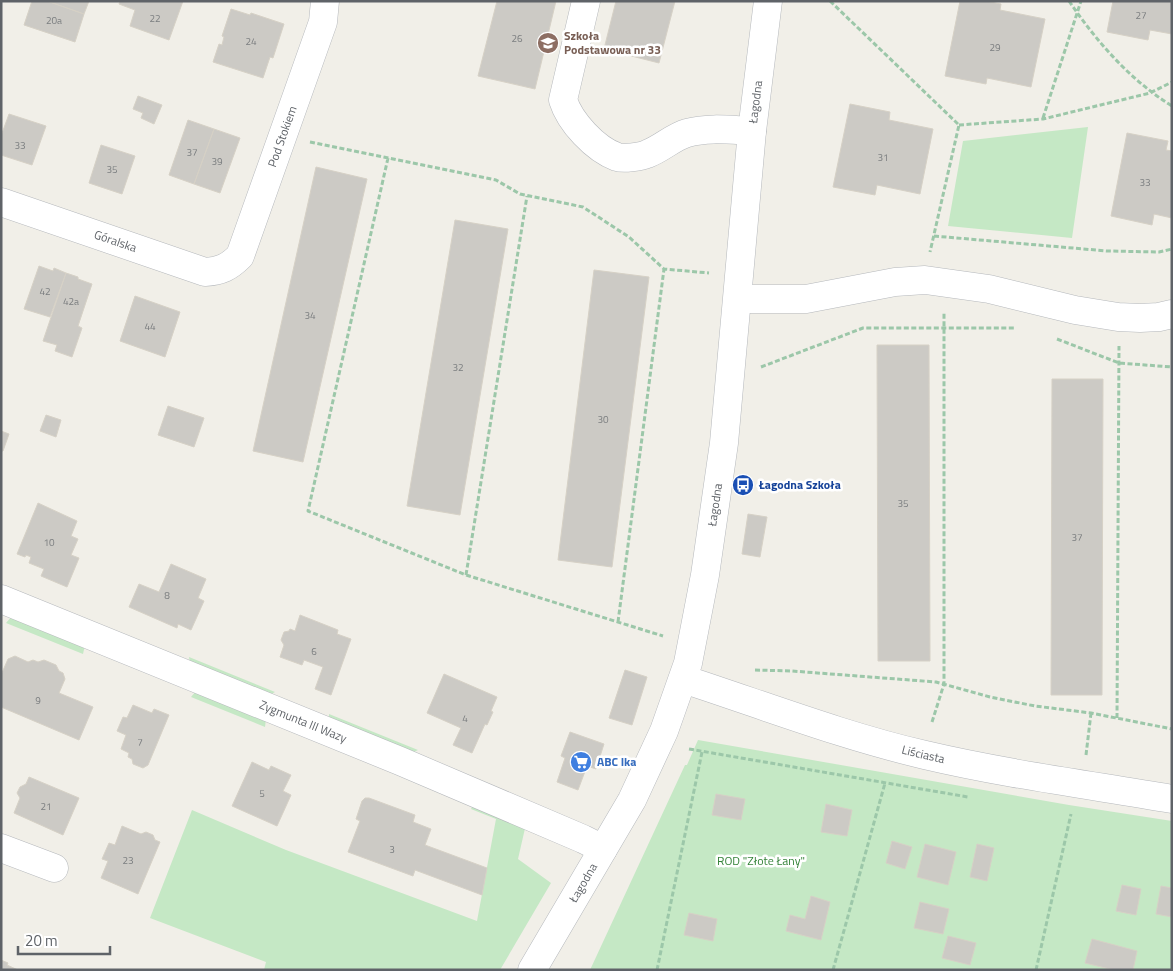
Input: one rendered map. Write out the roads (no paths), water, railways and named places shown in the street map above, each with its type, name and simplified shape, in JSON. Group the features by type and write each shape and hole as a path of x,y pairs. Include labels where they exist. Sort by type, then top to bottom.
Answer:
{"street":[{"name":"Pod Stokiem","path":"230,266 240,256 323,22 325,1"},
{"path":"586,1 563,100 567,112 584,133 601,148 618,158 645,155 687,133 719,129 752,131"},
{"name":"Łagodna","path":"532,970 632,800 675,704 688,663 705,575 724,443 752,131 768,1"},
{"name":"Góralska","path":"1,202 205,272 218,271 230,266"},
{"path":"738,300 806,299 895,282 925,280 989,289 1075,310 1118,317 1160,317 1172,314"},
{"name":"Zygmunta III Wazy","path":"1,599 400,761 603,849"},
{"name":"Liściasta","path":"683,679 869,740 925,755 1172,799"},
{"path":"1,848 54,868"}],"place":[{"name":"Szkoła Podstawowa nr 33","path":"548,43"},
{"name":"Łagodna Szkoła","path":"743,485"},
{"name":"ABC Ika","path":"581,762"}],"park label":[{"name":"ROD \"Złote Łany\"","path":"761,861"}]}
